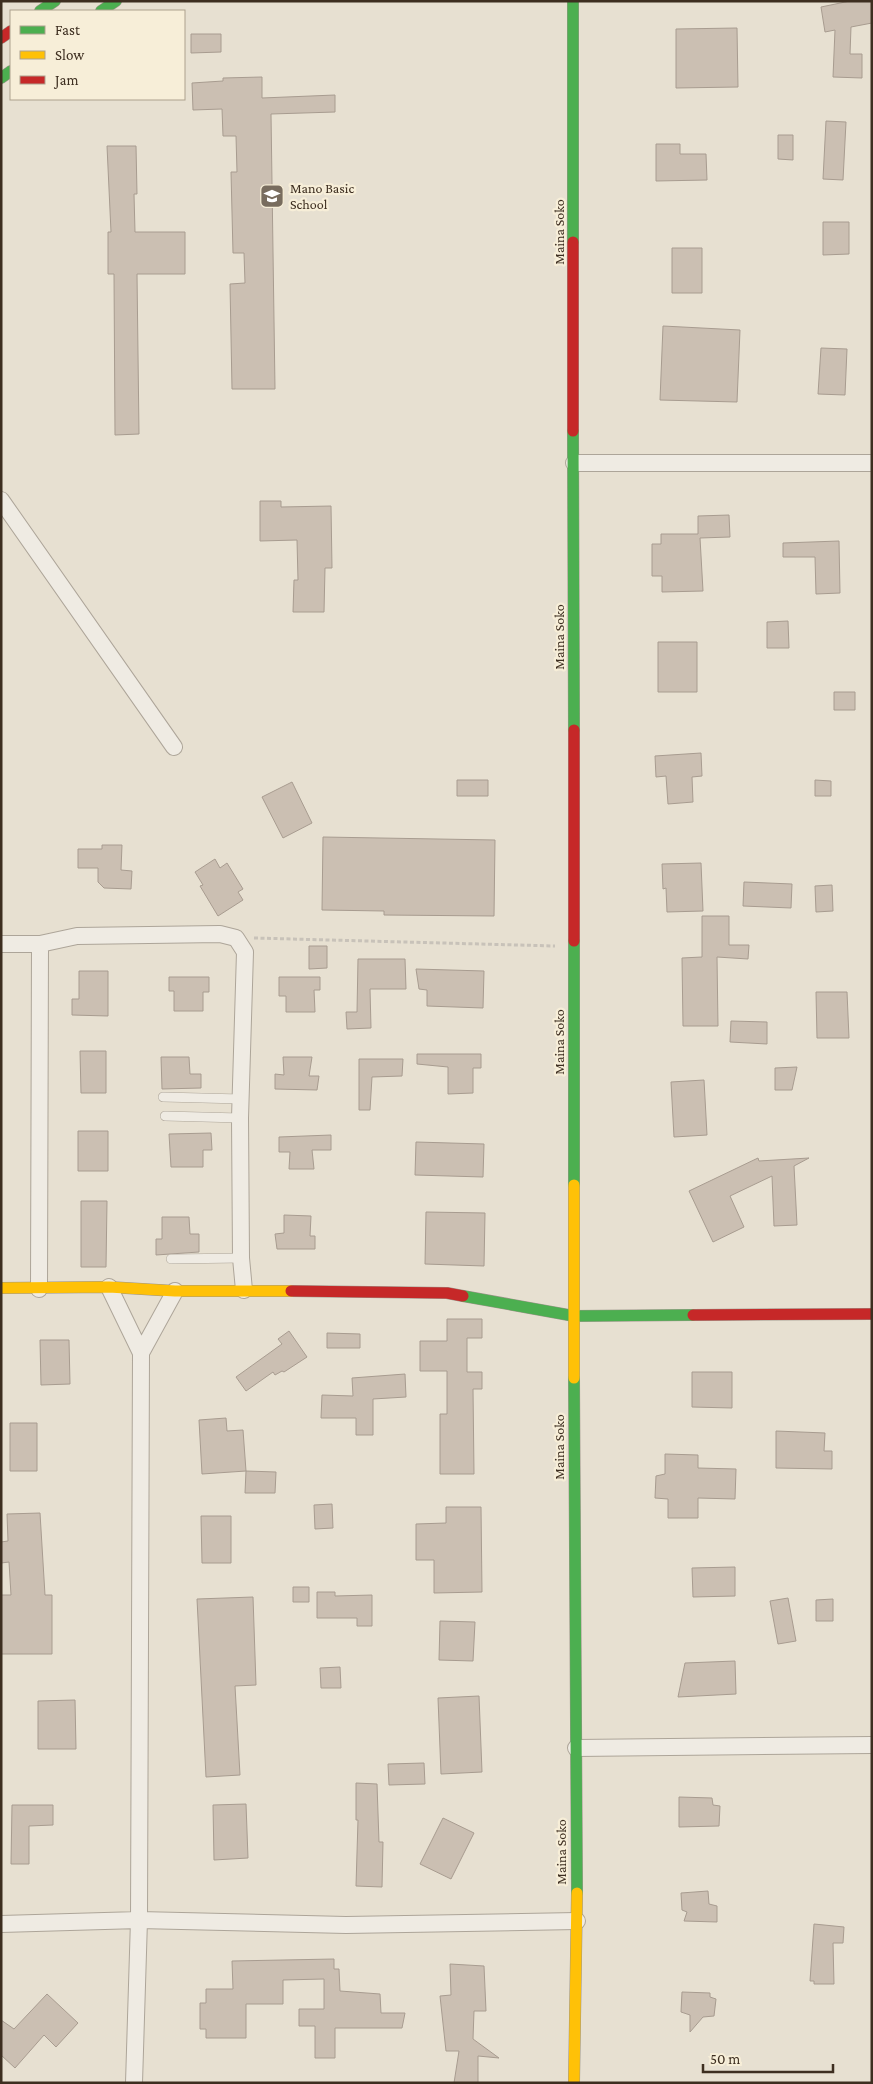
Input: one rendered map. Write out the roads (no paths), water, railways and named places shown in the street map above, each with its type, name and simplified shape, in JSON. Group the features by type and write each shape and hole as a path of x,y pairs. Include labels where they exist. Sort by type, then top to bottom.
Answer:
{"street":[{"path":"42,10 55,1"},
{"path":"102,10 116,1"},
{"name":"Maina Soko","path":"573,1 574,1316 577,1921 574,2083"},
{"path":"574,464 872,463"},
{"path":"1,500 174,747"},
{"path":"1,944 40,944 77,936 115,934 220,934 236,938 245,952 240,1099 240,1258 244,1290"},
{"path":"39,1289 40,944"},
{"path":"109,1287 141,1353 139,1920 134,2083"},
{"path":"1,1288 109,1287 175,1291 244,1290 447,1293 574,1316 872,1314"},
{"path":"141,1353 175,1291"},
{"path":"576,1748 872,1744"},
{"path":"1,1924 139,1920 346,1925 577,1921"}],"lane":[{"path":"163,1097 240,1099"},
{"path":"165,1116 240,1118"},
{"path":"171,1259 240,1258"}],"place":[{"name":"Mano Basic School","path":"272,196"}]}
